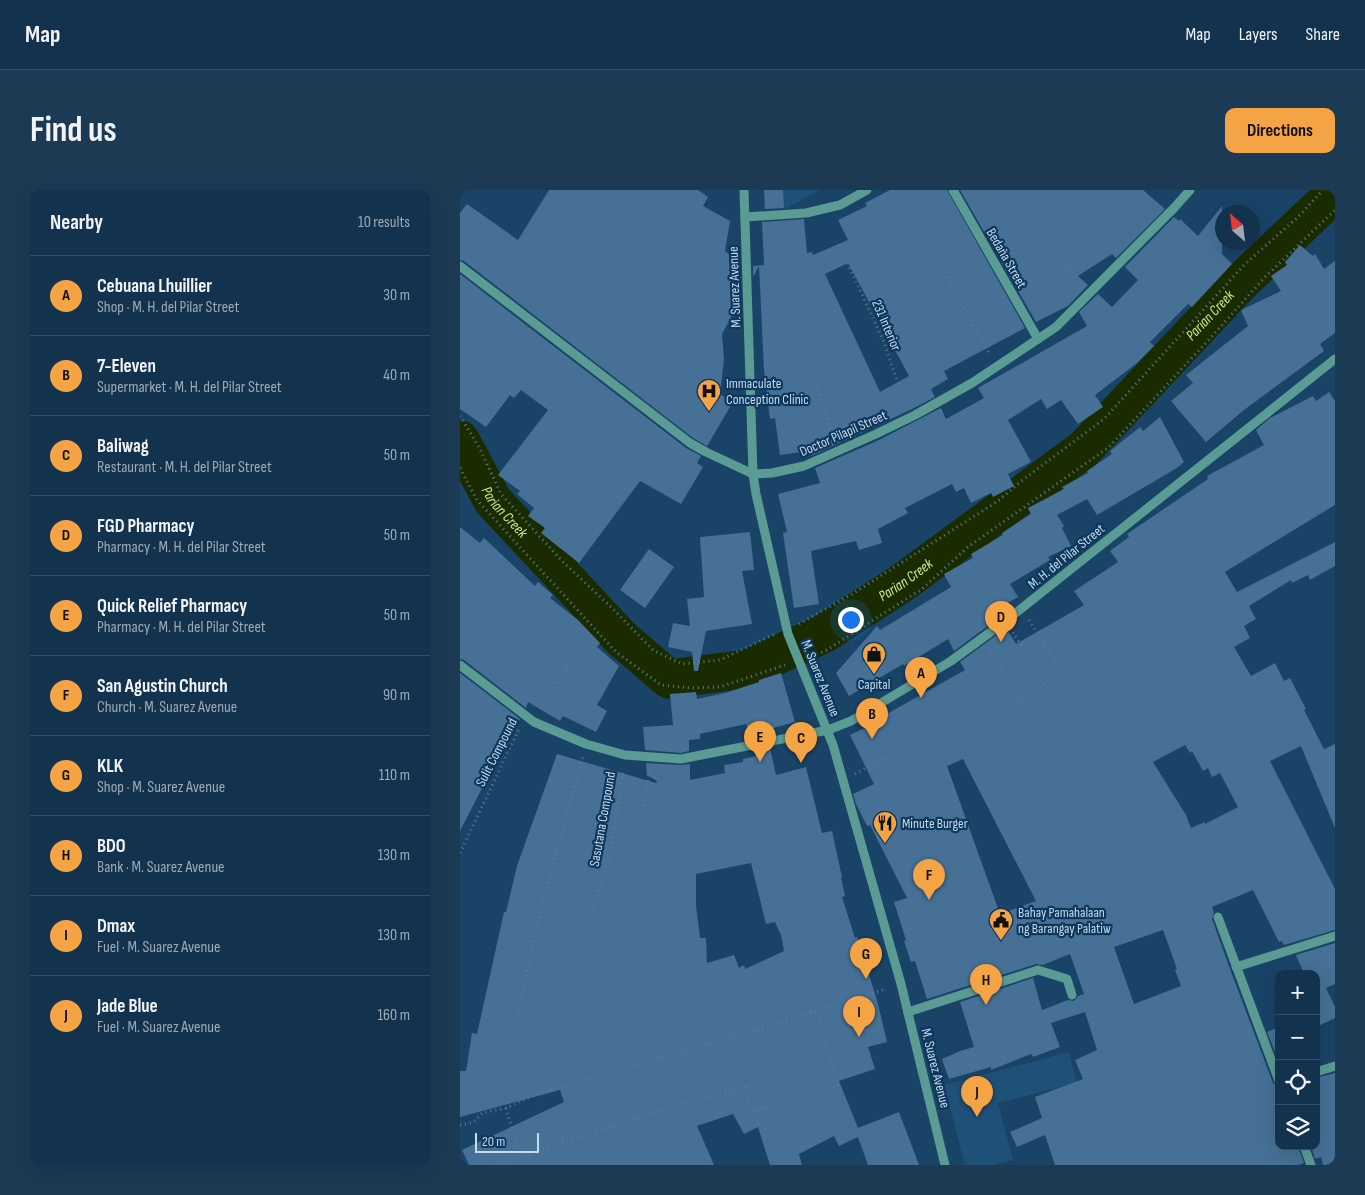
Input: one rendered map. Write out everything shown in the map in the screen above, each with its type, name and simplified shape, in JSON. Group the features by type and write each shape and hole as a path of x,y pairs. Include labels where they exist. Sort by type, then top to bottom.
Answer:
{"street":[{"name":"M. Suarez Avenue","path":"744,190 756,494 788,631 828,730 901,984 945,1165"},
{"path":"745,218 806,213 840,205 867,190"},
{"name":"Bedaña Street","path":"953,190 1038,339"},
{"name":"Doctor Pilapil Street","path":"754,474 772,473 804,466 915,415 972,383 1056,327 1190,190"},
{"path":"460,266 690,443 754,474"},
{"name":"M. H. del Pilar Street","path":"460,665 531,719 586,744 625,755 681,759 828,730 851,721 951,660 1007,620 1334,361"},
{"path":"1218,917 1275,1070"},
{"path":"1236,967 1335,936"},
{"path":"908,1012 1038,970 1068,979 1072,995"},
{"path":"1320,1071 1335,1066"},
{"path":"1305,1150 1311,1165"}],"path":[{"path":"460,416 480,449 501,494 562,562 613,609 653,650 682,664 720,660 809,620 998,502 1020,482 1104,419 1245,264 1298,217 1323,190"},
{"path":"460,468 477,500 616,652 661,685 690,688 720,687 825,651 922,589 968,547 1108,448 1189,362 1265,277 1335,210"},
{"name":"231 Interior","path":"839,245 884,342 896,378 915,415"},
{"path":"1057,252 1086,296"},
{"path":"945,272 996,367"},
{"path":"815,375 836,452"},
{"path":"1022,609 1066,679"},
{"path":"1007,620 1071,728"},
{"path":"983,637 1023,706"},
{"name":"Sulit Compound","path":"460,853 514,736 531,719 571,658"},
{"path":"843,780 920,739"},
{"name":"Sasutana Compound","path":"591,916 610,855 625,755"},
{"path":"644,811 651,756"},
{"path":"517,1015 536,927 583,758"},
{"path":"460,1125 474,1122 482,1114 506,1108 539,1093 743,1034 901,984"},
{"path":"496,1165 693,1100 745,1088 753,1112 838,1084 816,1010"},
{"path":"506,1108 520,1156"},
{"path":"528,1153 532,1165"}],"shaded area":[{"path":"781,190 820,190 785,209"},
{"path":"1069,1052 1077,1083 998,1103 1013,1160 994,1165 965,1165 944,1085"}],"building":[{"path":"549,190 698,190 708,197 703,206 730,221 725,251 729,254 734,267 740,266 741,299 722,334 724,359 720,394 733,402 707,446 693,438 464,261 460,260 460,213 467,204 518,240"},
{"path":"764,190 783,190 784,208 765,209"},
{"path":"890,190 947,190 1025,328 944,371 948,379 931,389 935,397 912,409 811,456 809,451 780,455 775,418 770,419 764,370 759,266 753,277 753,266 764,265 762,222 804,219 807,253 812,252 813,255 848,240 838,220 867,206 865,203","holes":["848,263 909,376 880,392 825,274"]},
{"path":"960,190 1143,190 1165,209 1116,258 1112,254 1078,276 1088,285 1068,306 1036,322"},
{"path":"1215,215 1215,250 1222,250 1222,254 1232,264 1192,307 1188,304 1150,342 1154,346 1137,363 1095,395 1103,407 1078,424 1061,400 1047,409 1041,399 1008,420 1031,462 1008,474 1014,486 993,497 991,493 971,503 964,488 956,492 952,484 905,508 908,513 878,529 882,543 859,550 856,541 811,551 819,604 794,608 783,533 787,532 778,494 820,483 815,468 879,440 941,408 946,419 984,398 978,388 1087,326 1079,312 1098,294 1112,307 1138,280 1125,267 1174,217 1179,221 1180,219 1198,236"},
{"path":"1300,245 1313,256 1315,254 1324,269 1335,261 1335,333 1320,344 1324,351 1244,410 1206,442 1171,401 1193,383 1186,375 1248,326 1241,310 1281,291 1271,276 1287,265 1285,262"},
{"path":"460,274 686,448 701,456 697,463 703,467 681,504 640,481 579,563 541,533 545,528 528,516 534,508 517,494 520,491 498,475 548,410 521,390 514,398 510,395 486,427 460,409"},
{"path":"1329,392 1335,401 1335,505 1225,572 1237,592 1335,542 1335,566 1310,580 1308,575 1292,583 1291,580 1249,606 1256,619 1244,626 1250,638 1234,647 1251,676 1275,663 1284,681 1290,678 1324,749 1335,744 1335,828 1301,746 1270,761 1335,889 1335,930 1284,945 1282,941 1279,942 1253,890 1212,907 1214,913 1212,919 1275,1084 1275,1150 1299,1150 1304,1163 1298,1165 1055,1165 1045,1135 1017,1147 1010,1132 1042,1118 1035,1097 1083,1079 1075,1060 1097,1050 1085,1012 1051,1023 1060,1047 1033,1057 1031,1054 991,1070 991,1067 949,1079 942,1059 974,1047 960,1002 1033,978 1042,1010 1068,1000 1074,1001 1078,996 1084,994 1070,954 1043,965 1036,964 927,999 915,961 911,962 894,902 907,898 870,825 867,826 853,794 874,784 850,735 879,721 878,719 965,670 960,662 1006,628 1016,644 1084,605 1074,591 1118,562 1110,551 1129,537 1127,534 1208,479 1207,476 1264,445 1256,430 1270,418 1313,396 1316,401","holes":["1185,745 1190,753 1192,751 1203,771 1208,768 1212,777 1220,773 1238,807 1205,824 1205,822 1191,828 1186,815 1153,762","963,759 1036,901 1000,914 947,766","1163,930 1181,986 1134,1004 1114,947"]},
{"path":"1160,417 1184,462 1097,515 1087,499 1057,515 1064,526 1062,528 1071,546 1048,557 1050,560 1010,584 1018,597 997,609 1000,617 954,651 948,639 849,696 836,673 877,626 880,630 951,587 944,574 973,558 971,554 1003,535 1002,533 1031,514 1028,508 1064,489 1062,487 1088,473 1087,471 1112,454 1110,451 1140,427 1143,431"},
{"path":"460,527 480,543 484,538 535,586 538,582 553,595 550,598 578,620 600,643 597,647 619,666 597,705 607,711 596,732 563,716 560,721 528,702 526,708 464,660 460,659"},
{"path":"750,532 754,570 742,571 752,624 706,631 698,671 694,671 692,652 668,647 673,623 690,626 687,599 704,597 700,537"},
{"path":"649,549 674,567 645,608 620,590"},
{"path":"460,673 520,719 460,831"},
{"path":"781,673 795,722 766,730 767,736 751,739 746,724 700,734 700,739 689,740 689,751 681,753 645,750 643,727 673,725 670,694 696,692 697,699 725,693"},
{"path":"770,748 776,775 806,767 822,833 832,831 845,896 842,897 877,1000 887,1042 868,1047 875,1069 839,1081 858,1128 899,1112 919,1165 868,1165 858,1137 839,1146 834,1136 799,1154 802,1165 770,1165 758,1127 744,1134 733,1114 697,1126 714,1165 469,1165 462,1150 564,1102 560,1090 460,1117 460,1071 466,1071 472,1033 477,1034 504,912 506,912 517,866 557,754 656,783 657,781 647,775 646,763 690,764 690,780 725,773 724,765 743,762 743,759 756,756 754,751","holes":["751,863 766,924 775,922 781,935 784,951 745,969 744,965 739,968 734,955 707,963 706,938 700,938 696,905 696,874"]},
{"path":"1335,943 1335,984 1326,988 1335,1007 1335,1018 1320,1025 1320,970 1302,970 1296,955"},
{"path":"1275,1029 1275,1052 1267,1032"},
{"path":"1335,1073 1335,1165 1323,1165 1321,1157 1315,1159 1312,1150 1320,1150 1320,1077"}],"waterway":[{"name":"Parian Creek","path":"460,440 493,501 621,638 669,679 747,669 823,634 902,583 1084,449 1241,282 1335,193"}],"place":[{"name":"Immaculate Conception Clinic","path":"709,412"},
{"name":"FGD Pharmacy","path":"1001,642"},
{"name":"Capital","path":"874,675"},
{"name":"Cebuana Lhuillier","path":"921,698"},
{"name":"7-Eleven","path":"872,739"},
{"name":"Quick Relief Pharmacy","path":"760,762"},
{"name":"Baliwag","path":"801,763"},
{"name":"Minute Burger","path":"885,844"},
{"name":"San Agustin Church","path":"929,900"},
{"name":"Bahay Pamahalaan ng Barangay Palatiw","path":"1001,941"},
{"name":"KLK","path":"866,979"},
{"name":"BDO","path":"986,1005"},
{"name":"Dmax","path":"859,1037"},
{"name":"Jade Blue","path":"977,1117"}]}
